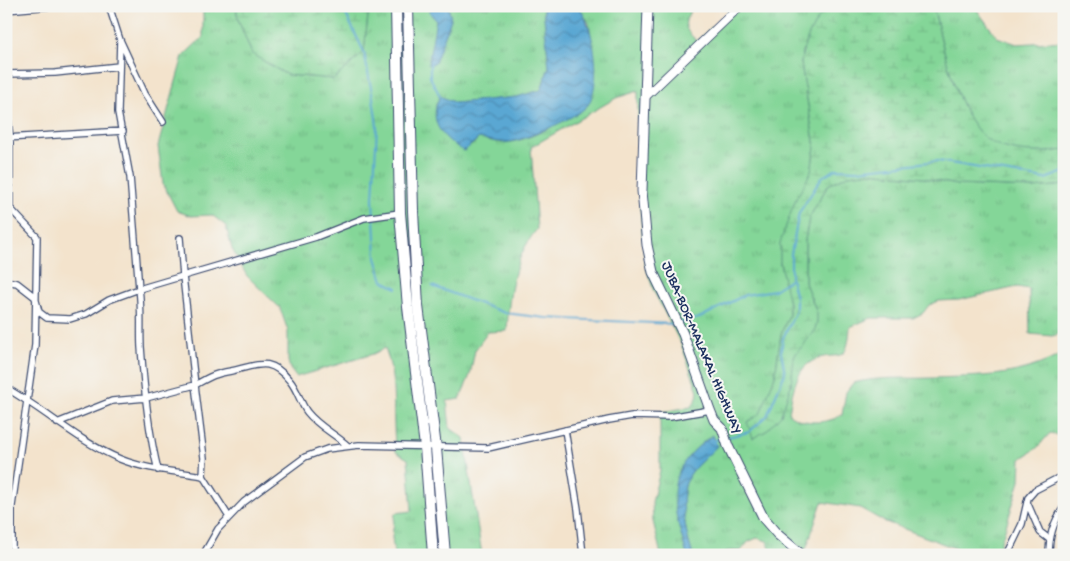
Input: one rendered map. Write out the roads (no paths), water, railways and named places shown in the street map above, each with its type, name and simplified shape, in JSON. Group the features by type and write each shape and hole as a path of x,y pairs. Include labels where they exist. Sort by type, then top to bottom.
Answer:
{"highway":[{"path":"396,6 400,214 408,307 425,447 433,555"},
{"path":"408,6 413,211 418,306 436,448 445,555"}],"main road":[{"name":"JUBA-BOR-MALAKAL HIGHWAY","path":"648,6 642,191 647,245 653,272 674,312 714,420 722,428 728,446 764,519 777,534 802,555"}],"street":[{"path":"6,10 52,6"},
{"path":"109,6 120,40 145,94 163,122"},
{"path":"645,97 740,6"},
{"path":"120,40 118,112 130,177 142,310 141,344 146,398 158,470"},
{"path":"6,74 56,73 119,66"},
{"path":"6,101 8,207 37,237 35,345 12,506 12,555"},
{"path":"8,138 123,131"},
{"path":"6,282 17,283 35,297 38,312 47,318 70,319 86,314 109,300 139,289 316,237 364,218 400,214"},
{"path":"180,238 204,458 203,476 229,517 203,555"},
{"path":"57,423 112,402 146,398 196,385 219,372 231,371 256,363 270,365 291,381 308,413 325,430 338,436 348,446"},
{"path":"6,388 27,400 57,423 120,459 158,470 203,476"},
{"path":"203,555 218,529 244,502 267,483 305,457 328,448 348,446 488,448 632,416 670,417 710,410"},
{"path":"565,430 583,555"},
{"path":"1007,555 1022,524 1028,498 1036,490 1064,475"},
{"path":"1027,502 1040,532 1049,539"},
{"path":"1049,555 1049,539 1056,518 1064,507"}],"water":[{"path":"430,6 448,6 451,19 435,63 428,65 436,20 430,13"},
{"path":"543,6 581,6 593,44 596,71 595,84 588,105 583,110 551,127 516,141 505,142 479,138 464,151 449,141 439,128 435,114 440,96 455,103 517,97 541,90 549,67"},
{"path":"713,435 717,446 694,469 685,486 684,516 693,555 687,555 674,503 674,488 685,462 696,449"}],"waterway":[{"path":"342,6 364,52 377,126 373,199 376,258 383,281 397,288"},
{"path":"425,6 431,8"},
{"path":"430,63 430,77 440,96"},
{"path":"728,437 749,432 767,416 785,373 781,352 783,338 796,311 796,298 791,279 791,254 799,213 822,177 836,169 857,170 938,161 1045,179 1064,172"},
{"path":"681,323 699,318 745,295 774,290 791,279"},
{"path":"432,286 505,313 546,318 674,324"},
{"path":"713,441 723,438"}]}
